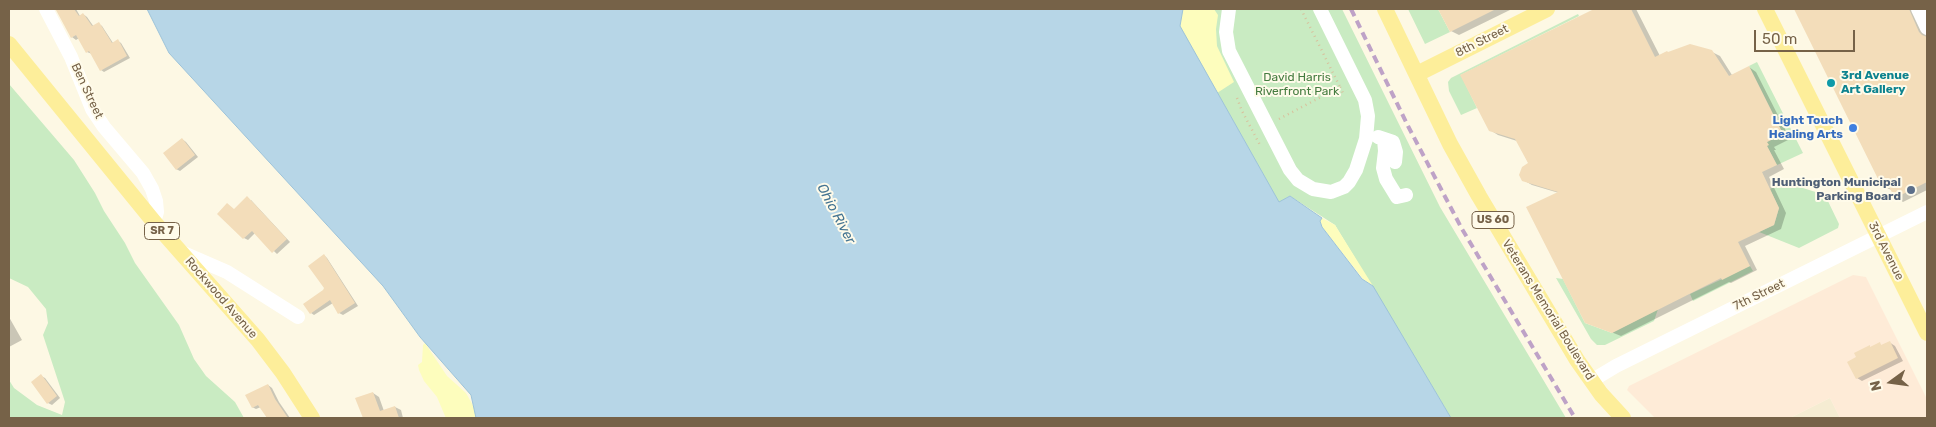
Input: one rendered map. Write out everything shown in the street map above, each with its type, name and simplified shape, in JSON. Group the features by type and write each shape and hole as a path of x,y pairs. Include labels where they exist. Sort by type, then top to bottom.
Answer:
{"main road":[{"name":"Veterans Memorial Boulevard","path":"1385,9 1450,144 1478,196 1591,381 1623,418"},
{"name":"8th Street","path":"1416,74 1546,9"},
{"name":"3rd Avenue","path":"1765,9 1927,333"},
{"name":"Rockwood Avenue","path":"9,44 154,222 258,340 283,372 312,418"}],"street":[{"name":"Ben Street","path":"46,9 71,57 92,109 104,127 143,173 152,188 157,212 154,222"},
{"path":"1229,9 1226,32 1229,51 1290,170 1298,180 1313,189 1323,192 1339,191 1349,182 1356,170 1367,136 1368,116 1365,100 1320,9"},
{"path":"1918,9 1927,28"},
{"path":"1367,136 1393,142 1396,146 1396,162"},
{"path":"1384,139 1383,168 1386,179 1397,197 1406,195"},
{"name":"7th Street","path":"1591,381 1616,366 1927,212"},
{"path":"180,252 227,272 298,317"}],"path":[{"path":"1301,9 1343,93"},
{"path":"1286,116 1340,87"}],"shaded area":[{"path":"1853,275 1866,277 1927,399 1927,418 1840,418 1830,398 1790,418 1655,418 1627,390 1629,386"},
{"path":"1830,398 1840,418 1790,418"}],"green space":[{"name":"David Harris Riverfront Park","path":"1183,9 1342,9 1440,207 1566,418 1451,418 1335,225 1290,196 1279,203 1180,26"},
{"path":"1408,9 1438,9 1450,32 1425,44"},
{"path":"1578,14 1579,16 1461,75 1477,108 1461,115 1449,91 1448,82 1451,78"},
{"path":"1757,62 1803,153 1777,165 1767,146 1767,142 1783,134 1749,66"},
{"path":"9,84 74,160 125,243 135,263 179,325 194,359 206,376 235,402 244,418 9,418 9,380 14,388 37,405 62,415 65,402 43,335 48,323 46,309 28,287 9,278"},
{"path":"1784,182 1825,195 1839,224 1838,228 1799,248 1759,232 1774,225 1779,208 1770,189"},
{"path":"1750,266 1753,271 1693,301 1690,294"},
{"path":"1556,278 1563,279 1585,323 1612,333 1658,309 1654,321 1605,345 1597,345 1591,339"}],"sand":[{"path":"1167,9 1214,9 1218,15 1216,29 1217,46 1234,82 1214,95"},
{"path":"1322,218 1335,225 1373,286 1363,279 1322,227 1320,221"},
{"path":"425,343 447,376 466,393 480,418 446,418 437,397 424,381 419,370 418,365 422,362 423,345"}],"water":[{"name":"Ohio River","path":"147,9 1183,9 1180,26 1279,202 1290,196 1322,218 1320,221 1322,227 1362,279 1373,286 1451,418 476,418 471,395 420,337 383,286 169,53"}],"building":[{"path":"74,9 79,16 83,13 92,26 99,22 112,43 118,39 127,56 100,71 89,51 86,53 76,35 71,38 56,10"},
{"path":"1438,9 1496,9 1450,32"},
{"path":"1594,9 1631,9 1655,57 1690,44 1712,50 1729,76 1749,66 1783,134 1767,142 1769,145 1767,146 1777,165 1762,172 1779,208 1774,225 1738,242 1750,266 1722,280 1721,278 1612,333 1585,323 1526,207 1558,192 1522,181 1519,175 1522,167 1528,163 1515,139 1489,131 1460,75"},
{"path":"1794,9 1909,9 1919,32 1927,37 1927,182 1895,198 1888,185 1882,187"},
{"path":"182,138 195,155 176,170 163,153"},
{"path":"247,196 287,239 272,253 252,231 243,239 217,214 227,203 234,209"},
{"path":"324,254 355,303 338,314 330,300 310,314 303,304 324,288 308,266"},
{"path":"1890,341 1898,358 1856,379 1847,362 1856,357 1854,353 1870,345 1870,347 1880,342 1881,345"},
{"path":"41,374 57,396 47,404 31,382"},
{"path":"268,384 275,399 288,418 267,418 258,405 252,408 245,395"},
{"path":"373,392 380,411 395,406 399,418 363,418 355,398"}],"railway":[{"path":"1351,9 1408,126 1462,229 1575,418"}],"place":[{"name":"3rd Avenue Art Gallery","path":"1831,83"},
{"name":"Light Touch Healing Arts","path":"1853,128"},
{"name":"Huntington Municipal Parking Board","path":"1911,190"}]}
